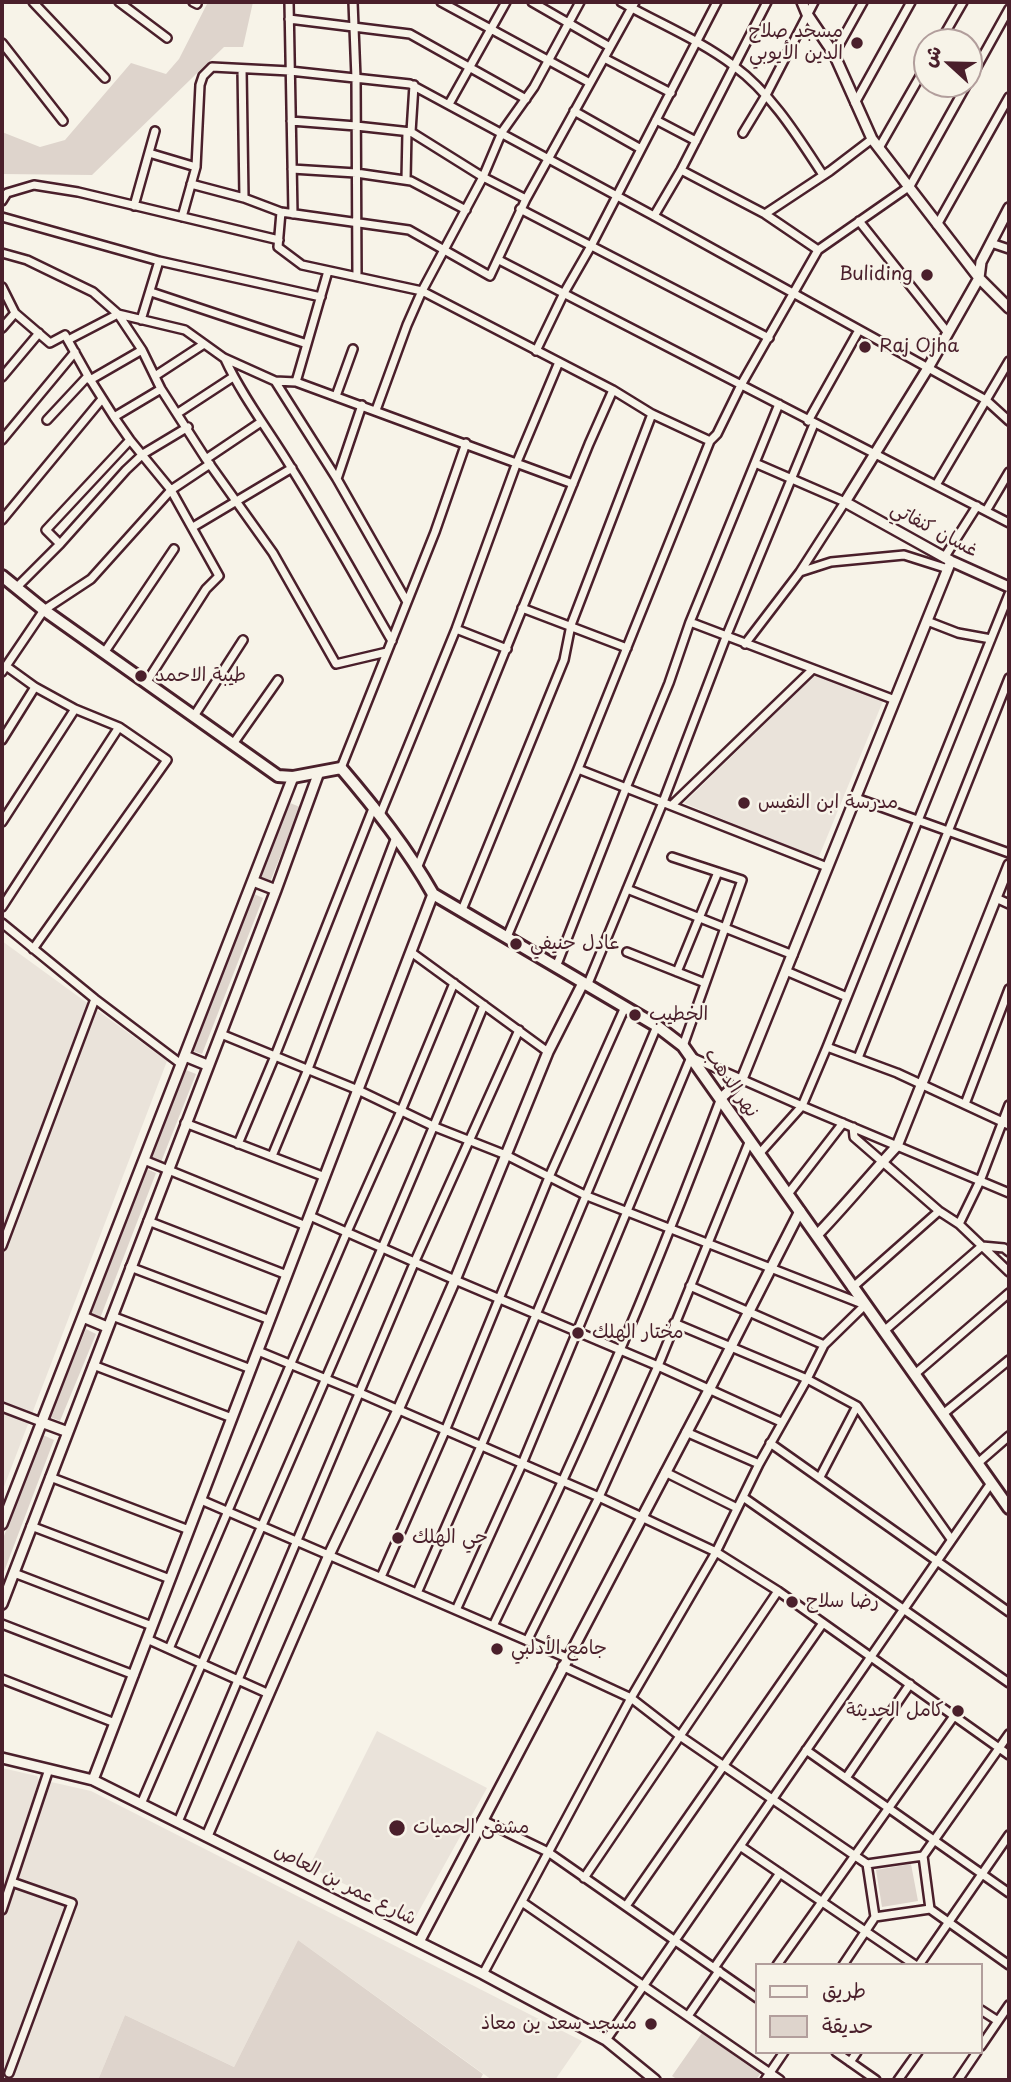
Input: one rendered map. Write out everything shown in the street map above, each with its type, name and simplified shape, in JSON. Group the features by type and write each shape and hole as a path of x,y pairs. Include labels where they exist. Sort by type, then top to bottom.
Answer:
{"main road":[{"path":"3,581 278,776 293,777 341,768 418,866 433,894"},
{"name":"نهر الدهب","path":"433,894 657,1026 683,1046 1009,1508"}],"street":[{"path":"33,2 105,78"},
{"path":"118,2 167,38"},
{"path":"289,2 293,214"},
{"path":"353,2 357,277"},
{"path":"441,2 590,83"},
{"path":"449,104 506,2"},
{"path":"532,2 610,47"},
{"path":"376,410 422,291 484,177 502,132 526,99 580,2"},
{"path":"621,2 633,5 735,66 765,95 796,134 823,176"},
{"path":"536,351 717,2"},
{"path":"654,216 681,170 767,2"},
{"path":"802,2 834,54 872,139 979,278 1009,308"},
{"path":"743,133 814,2"},
{"path":"834,54 863,2"},
{"path":"855,103 911,2"},
{"path":"948,28 962,2"},
{"path":"191,184 244,198 282,212 409,230 490,276 520,209 633,5"},
{"path":"983,55 1009,9"},
{"path":"289,19 410,34 526,99"},
{"path":"2,43 63,121"},
{"path":"604,58 671,93"},
{"path":"182,217 196,167 200,85 203,76 212,67 290,71 414,85 986,400 1009,421"},
{"path":"242,69 244,198"},
{"path":"406,180 414,85"},
{"path":"879,148 913,88"},
{"path":"937,225 1009,97"},
{"path":"507,937 710,441 717,434 741,385 818,250 910,186 959,98"},
{"path":"575,111 641,149"},
{"path":"656,120 696,141"},
{"path":"291,121 409,132 526,199"},
{"path":"134,206 155,131"},
{"path":"765,214 823,176 872,139"},
{"path":"149,153 196,167"},
{"path":"292,169 356,173 411,181 466,211"},
{"path":"681,170 765,214 818,250"},
{"path":"2,201 7,193 34,185 279,240"},
{"path":"745,644 800,572 928,368 979,278 981,262 1009,208"},
{"path":"520,209 769,338"},
{"path":"282,212 278,247 302,265 422,291 613,390 652,414 710,441"},
{"path":"2,217 159,261 321,297"},
{"path":"859,221 948,333"},
{"path":"991,243 1009,249"},
{"path":"2,253 27,260 93,292 118,314 142,350 161,389 272,553 337,664 387,652"},
{"path":"499,260 1009,523"},
{"path":"141,320 159,261"},
{"path":"296,382 328,271"},
{"path":"2,287 15,313 50,343 65,335 114,417 171,490 219,576 206,589 146,683"},
{"path":"151,292 307,344"},
{"path":"2,328 15,313"},
{"path":"68,340 118,314 185,330 224,358 275,381 296,382 573,484"},
{"path":"207,1836 329,1555 398,1410 455,1280 548,1052 585,985 627,889 811,422 859,330"},
{"path":"2,377 39,333"},
{"path":"155,376 204,344"},
{"path":"336,396 352,349"},
{"path":"47,420 89,378 142,350"},
{"path":"2,440 75,352"},
{"path":"224,358 233,377 292,468 391,641"},
{"path":"936,485 1009,361"},
{"path":"239,1143 456,629 517,462 559,362"},
{"path":"178,412 233,377"},
{"path":"275,381 337,480 407,602"},
{"path":"114,417 161,389"},
{"path":"418,866 613,390"},
{"path":"2,520 102,399"},
{"path":"556,967 669,683 690,622 779,404"},
{"path":"337,480 362,405"},
{"path":"462,910 564,660 571,625 652,414"},
{"path":"33,949 167,760 119,727 75,709 4,669 44,610 91,579 171,490 261,422"},
{"path":"16,588 143,454 188,427"},
{"path":"60,544 46,530 130,440"},
{"path":"341,768 435,532 466,443"},
{"path":"755,463 845,502"},
{"path":"193,527 292,468"},
{"path":"986,511 1009,472"},
{"name":"غسان كنفاتي","path":"845,502 948,563 1009,587"},
{"path":"493,1626 620,1351 671,1229 721,1098 742,1079 948,563 977,506"},
{"path":"104,653 174,549"},
{"path":"800,572 831,562 904,555 948,563"},
{"path":"759,1154 802,1106 1009,594"},
{"path":"522,608 627,648"},
{"path":"927,621 958,633 991,639"},
{"path":"690,622 895,700"},
{"path":"456,629 507,649"},
{"path":"194,716 243,640"},
{"path":"672,806 813,669"},
{"path":"858,1058 1009,678"},
{"path":"233,744 278,680"},
{"path":"2,740 34,687"},
{"path":"2,822 75,709"},
{"path":"2,907 119,727"},
{"path":"578,769 827,867"},
{"path":"2,1604 319,772"},
{"path":"2,1524 293,777"},
{"path":"856,798 1009,853"},
{"path":"272,1156 308,1069 396,836"},
{"path":"672,857 742,880 683,1046"},
{"path":"817,1235 897,1146 1009,865"},
{"path":"677,972 718,872"},
{"path":"253,881 276,890"},
{"path":"627,889 793,955"},
{"path":"93,1780 433,894"},
{"path":"996,898 1009,904"},
{"path":"2,923 95,999 183,1060 207,1065"},
{"path":"411,952 548,1052"},
{"path":"627,952 705,983"},
{"path":"786,971 847,997"},
{"path":"169,1648 454,983"},
{"path":"965,1104 1009,989"},
{"path":"2,1246 95,999"},
{"path":"141,1804 435,1127 484,1005"},
{"path":"381,1577 445,1431 549,1177 625,1007"},
{"path":"416,1593 481,1446 657,1026"},
{"path":"178,1822 415,1261 519,1030"},
{"path":"221,1034 506,1155 587,1196 864,1305 824,1345 759,1464 716,1552 631,1698 483,1974"},
{"path":"827,1046 922,1084 1006,1123"},
{"path":"456,1610 522,1464 691,1057 1009,1192"},
{"path":"959,1224 1006,1123 1009,1105"},
{"path":"185,1123 325,1177"},
{"path":"788,1194 843,1123"},
{"path":"853,1127 855,1137 939,1211 959,1224 1009,1272"},
{"path":"527,1641 599,1497 658,1366 750,1140"},
{"path":"144,1160 306,1226"},
{"path":"419,1942 800,1211"},
{"path":"852,1288 939,1211"},
{"path":"310,1216 781,1422"},
{"path":"148,1220 287,1275"},
{"path":"884,1331 982,1246 1004,1248 1009,1252"},
{"path":"130,1267 270,1320"},
{"path":"690,1286 824,1345"},
{"path":"915,1374 1009,1293"},
{"path":"112,1316 251,1369"},
{"path":"83,1317 107,1327"},
{"path":"674,1323 807,1379 857,1406 951,1539"},
{"path":"258,1351 599,1497 716,1552 778,1591 1009,1755"},
{"path":"943,1414 1009,1360"},
{"path":"93,1365 232,1418"},
{"path":"820,1477 857,1406"},
{"path":"2,1407 68,1432"},
{"path":"687,1432 759,1464"},
{"path":"978,1463 1009,1436"},
{"path":"770,1443 1009,1612"},
{"path":"665,1472 737,1508"},
{"path":"50,1477 189,1530"},
{"path":"606,2040 992,1483"},
{"path":"743,1497 1009,1683"},
{"path":"201,1500 527,1641 631,1698 680,1736 867,1864 923,1856"},
{"path":"32,1526 170,1579"},
{"path":"14,1573 152,1626"},
{"path":"584,1878 778,1591"},
{"path":"626,1906 823,1623"},
{"path":"2,1624 134,1675"},
{"path":"148,1639 269,1694"},
{"path":"2,1679 115,1723"},
{"path":"846,1778 910,1684"},
{"path":"778,1963 954,1716"},
{"path":"930,1909 923,1856 1009,1734"},
{"path":"806,1750 1009,1893"},
{"name":"شارع عمر بن العاص","path":"2,1758 93,1780 207,1836 483,1974 606,2040 655,2080"},
{"path":"2,1910 49,1769"},
{"path":"482,1820 548,1853 755,1994"},
{"path":"918,1963 1009,1835"},
{"path":"740,1846 914,1963"},
{"path":"844,1963 875,1917 867,1864"},
{"path":"688,2016 780,1873"},
{"path":"9,2073 72,1903 12,1882"},
{"path":"522,1902 688,2016 767,2077 780,2080"},
{"path":"875,1917 930,1909 1009,1965"},
{"path":"983,2043 1009,2005"},
{"path":"983,2011 998,2021"},
{"path":"767,2077 783,2054"},
{"path":"839,2054 876,2080"},
{"path":"850,2062 856,2054"},
{"path":"898,2080 917,2054"},
{"path":"958,2080 976,2054"}],"shaded area":[{"path":"815,675 883,701 818,859 684,803"},
{"path":"2,941 167,1061 2,1492"},
{"name":"مشفى الحميات","path":"377,1731 487,1788 415,1918 309,1867"},
{"path":"2,1768 37,1776 42,1787 51,1782 91,1791 582,2041 555,2080 492,2080 298,1940 234,2067 125,2015 98,2080 2,2078"}],"green space":[{"path":"208,2 253,2 243,47 224,47 92,175 2,174 2,132 40,147 65,140 131,63 166,74 179,59"},
{"path":"290,803 300,807 270,882 260,878"},
{"path":"254,894 263,898 202,1054 193,1051"},
{"path":"186,1070 196,1074 161,1162 151,1158"},
{"path":"147,1169 156,1173 99,1321 90,1317"},
{"path":"86,1329 96,1334 60,1421 50,1417"},
{"path":"43,1435 54,1440 2,1577 2,1541"},
{"path":"911,1864 918,1901 882,1907 876,1870"},
{"path":"298,1940 483,2074 480,2080 98,2080 125,2015 234,2067"},
{"path":"702,2033 760,2074 756,2080 678,2080 672,2076"}],"place":[{"name":"مسجد صلاح الدين الأيوبي","path":"857,43"},
{"name":"Buliding","path":"927,275"},
{"name":"Raj Ojha","path":"865,347"},
{"name":"طيبة الاحمد","path":"141,676"},
{"name":"مدرسة ابن النفيس","path":"744,803"},
{"name":"عادل حنيفي","path":"516,944"},
{"name":"الخطيب","path":"635,1015"},
{"name":"مختار الهلك","path":"578,1333"},
{"name":"حي الهلك","path":"398,1538"},
{"name":"رضا سلاح","path":"792,1602"},
{"name":"جامع الأدلبي","path":"497,1649"},
{"name":"كامل الحديثة","path":"958,1711"},
{"name":"مشفى الحميات","path":"397,1828"},
{"name":"مسجد سعد ين معاذ","path":"651,2024"}]}
